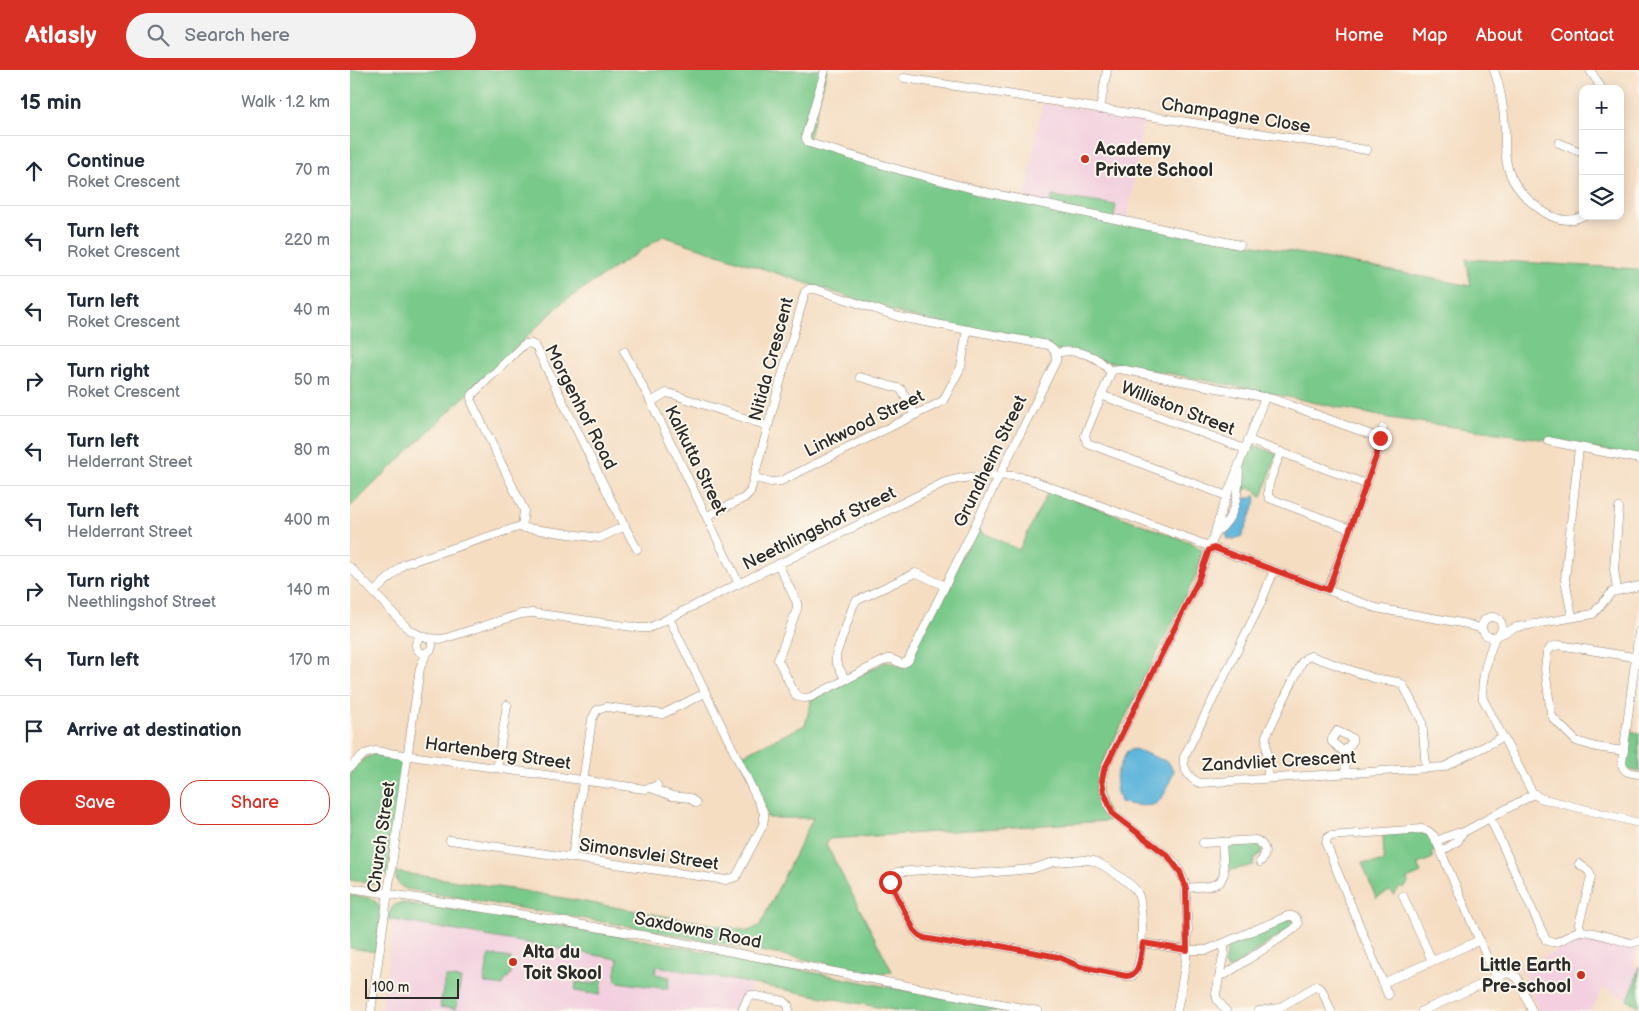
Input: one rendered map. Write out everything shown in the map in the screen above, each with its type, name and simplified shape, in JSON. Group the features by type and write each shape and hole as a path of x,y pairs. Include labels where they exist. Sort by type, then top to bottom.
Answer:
{"street":[{"path":"825,70 806,134 806,139 809,143 918,175 985,192 1240,245"},
{"path":"1100,109 1107,70"},
{"path":"1494,70 1502,100 1505,154 1508,168 1515,182 1526,198 1550,216 1566,220 1579,217"},
{"path":"1590,70 1599,85"},
{"name":"Champagne Close","path":"904,78 1367,150"},
{"path":"1559,143 1579,150"},
{"name":"Nitida Crescent","path":"706,516 746,496 750,492 805,292 809,289 815,289 899,317 967,330"},
{"path":"967,330 1048,345 1056,353 1064,350 1082,353 1096,358 1105,364 1110,372"},
{"name":"Linkwood Street","path":"755,478 771,482 781,481 946,399 961,367 967,330"},
{"name":"Morgenhof Road","path":"522,527 524,510 471,398 522,346 528,344 536,347 637,549"},
{"name":"Kalkutta Street","path":"624,351 651,402 739,584"},
{"name":"Grundheim Street","path":"845,679 887,659 904,663 909,660 1056,361 1056,353"},
{"path":"1226,496 1088,444 1085,435 1110,372 1120,368 1265,397 1380,438"},
{"path":"860,377 902,389 915,415"},
{"path":"651,402 666,393 672,394 768,426"},
{"name":"Williston Street","path":"1101,395 1245,450"},
{"path":"1177,1011 1186,966 1186,888 1173,860 1113,814 1104,792 1102,780 1106,765 1198,581 1216,532 1226,496 1265,397"},
{"path":"1328,590 1377,454 1382,428"},
{"path":"1248,440 1366,484"},
{"path":"1548,441 1639,459"},
{"path":"1572,618 1565,579 1579,448"},
{"path":"1281,452 1267,489 1269,498 1350,529"},
{"path":"1216,532 1227,523 1238,496 1239,465"},
{"name":"Neethlingshof Street","path":"443,638 526,613 539,613 643,628 652,626 951,480 1011,476 1026,478 1381,610 1467,624 1484,632"},
{"path":"1617,590 1614,569 1619,508"},
{"path":"1219,519 1227,523"},
{"path":"374,592 404,564 522,527 599,538 625,526"},
{"path":"778,564 798,605 778,660 798,697 806,698 845,679 836,662 836,655 856,601 914,573 945,586"},
{"path":"350,568 409,630 425,637 443,638"},
{"name":"Zandvliet Crescent","path":"1274,570 1260,605 1184,757 1183,762 1192,778 1198,782 1448,766 1503,737"},
{"path":"1484,632 1492,637 1517,627 1593,614 1610,593 1639,586"},
{"path":"1488,654 1482,626 1486,620 1493,617 1517,627"},
{"name":"Simonsvlei Street","path":"450,840 726,880 734,878 738,874 763,825 764,816 668,618"},
{"name":"Neethlingshof Street","path":"1467,624 1486,620"},
{"path":"1500,621 1502,630 1488,654 1482,696 1534,794 1543,799 1639,824"},
{"name":"Church Street","path":"371,1011 420,668 417,648 409,630"},
{"path":"1639,631 1622,763 1624,769 1629,773 1639,774"},
{"path":"425,637 420,638 417,648 420,652 429,651 443,638"},
{"path":"425,637 431,643 429,651"},
{"path":"1624,751 1596,747 1576,741 1553,718 1545,669 1547,653 1551,647 1559,645 1637,657"},
{"name":"Church Street","path":"420,668 429,651"},
{"path":"1268,778 1266,736 1302,662 1311,656 1375,679 1398,682 1403,685 1422,721 1426,768"},
{"path":"572,858 592,719 598,710 606,707 661,714 705,693"},
{"path":"497,768 506,705"},
{"name":"Hartenberg Street","path":"350,767 364,754 372,751 644,789 654,786 672,796 690,798 696,803"},
{"path":"1344,752 1346,773"},
{"path":"1436,841 1462,833 1534,794"},
{"path":"1490,818 1546,940 1550,943 1556,942 1581,931 1631,943 1639,941"},
{"path":"1388,995 1326,844 1326,840 1332,835 1422,830 1430,832 1436,841 1497,977"},
{"path":"1441,852 1458,841 1462,833"},
{"path":"1203,843 1259,841 1265,851 1264,857 1260,862"},
{"path":"1186,888 1210,886 1220,882 1224,874 1222,842"},
{"path":"1093,861 1137,892 1140,900 1143,943 1137,971 1129,977 1087,969 1063,958 1019,949 987,944 963,945 924,938 914,930 890,885 890,880 892,875 897,872 942,870 971,874 1032,869 1059,862 1093,861"},
{"path":"1579,864 1588,871 1591,877 1579,922 1581,931"},
{"name":"Saxdowns Road","path":"350,888 490,909 653,937 1038,1011"},
{"path":"1403,896 1432,961"},
{"path":"1143,943 1187,950 1208,950 1288,916 1294,916 1298,921 1294,929 1226,974 1220,974"},
{"path":"1383,983 1480,940"},
{"path":"1224,944 1216,994 1225,1010"},
{"path":"1422,1011 1507,973 1517,977 1532,1011"},
{"path":"1259,1011 1282,1010 1316,986 1322,990 1331,1011"},
{"path":"742,1011 748,997 751,995 784,1001 788,1005 789,1011"}],"shaded area":[{"name":"Academy Private School","path":"1042,103 1144,118 1127,221 1025,200"},
{"name":"Alta du Toit Skool","path":"394,920 753,982 739,1011 381,1011"},
{"name":"Little Earth Pre-school","path":"1585,938 1637,951 1633,966 1639,967 1635,983 1627,1000 1603,988 1591,1011 1540,1011 1521,967 1563,947 1571,946"}],"green space":[{"path":"350,70 827,70 808,140 959,185 1051,205 1052,196 1116,205 1114,218 1471,286 1466,259 1639,269 1639,457 1548,440 1389,418 1059,353 1058,351 901,314 663,236 563,302 350,507"},
{"path":"1257,446 1276,454 1262,497 1259,496 1256,490 1249,488 1240,494 1242,467 1248,449"},
{"path":"1049,490 1192,543 1201,549 1202,559 1195,577 1100,768 1101,795 1111,819 1107,821 829,839 826,844 892,971 882,974 628,926 406,889 398,882 396,872 518,890 749,931 760,925 813,818 768,818 740,756 805,725 811,703 810,700 886,662 891,662 901,667 976,529 1019,550"},
{"path":"1629,731 1639,733 1639,772 1630,770 1624,765"},
{"path":"374,754 395,757 401,762 402,766 387,874 380,881 373,884 350,880 350,775 360,762"},
{"path":"1421,832 1429,835 1437,850 1431,853 1433,858 1417,865 1421,873 1407,879 1408,883 1405,888 1399,888 1394,895 1390,891 1376,898 1362,863 1384,862 1383,835"},
{"path":"1254,842 1263,849 1261,854 1256,856 1254,865 1227,871 1226,854 1229,845"},
{"path":"350,895 369,898 377,903 379,907 381,912 376,952 350,948"},
{"path":"403,903 536,921 682,947 1012,1011 899,1011 657,966 655,974 670,977 668,989 618,982 615,980 618,959 388,919 392,908 397,904"},
{"path":"1288,919 1293,920 1294,926 1229,969 1226,967 1224,964 1230,944"},
{"path":"489,955 511,958 509,969 512,970 503,986 484,983"},
{"path":"1639,966 1639,1006 1627,1000 1634,985"},
{"path":"597,969 604,970 600,995 575,991 576,982 595,984"},
{"path":"445,977 461,979 456,1009 440,1007"}],"water":[{"path":"1255,495 1256,501 1242,536 1228,539 1226,534 1233,525 1245,498 1252,498"},
{"path":"1134,749 1168,762 1174,771 1164,795 1159,801 1151,805 1140,806 1120,802 1117,793 1116,775 1127,751"}],"place":[{"name":"Academy Private School","path":"1085,159"},
{"name":"Alta du Toit Skool","path":"513,962"},
{"name":"Little Earth Pre-school","path":"1581,975"}],"route":[{"path":"890,882 915,932 924,938 963,945 990,944 1063,958 1087,969 1129,977 1137,971 1143,943 1187,950 1186,888 1183,877 1173,860 1118,820 1113,814 1104,792 1102,780 1104,770 1198,581 1209,550 1214,548 1328,590 1377,454 1380,438"}]}
